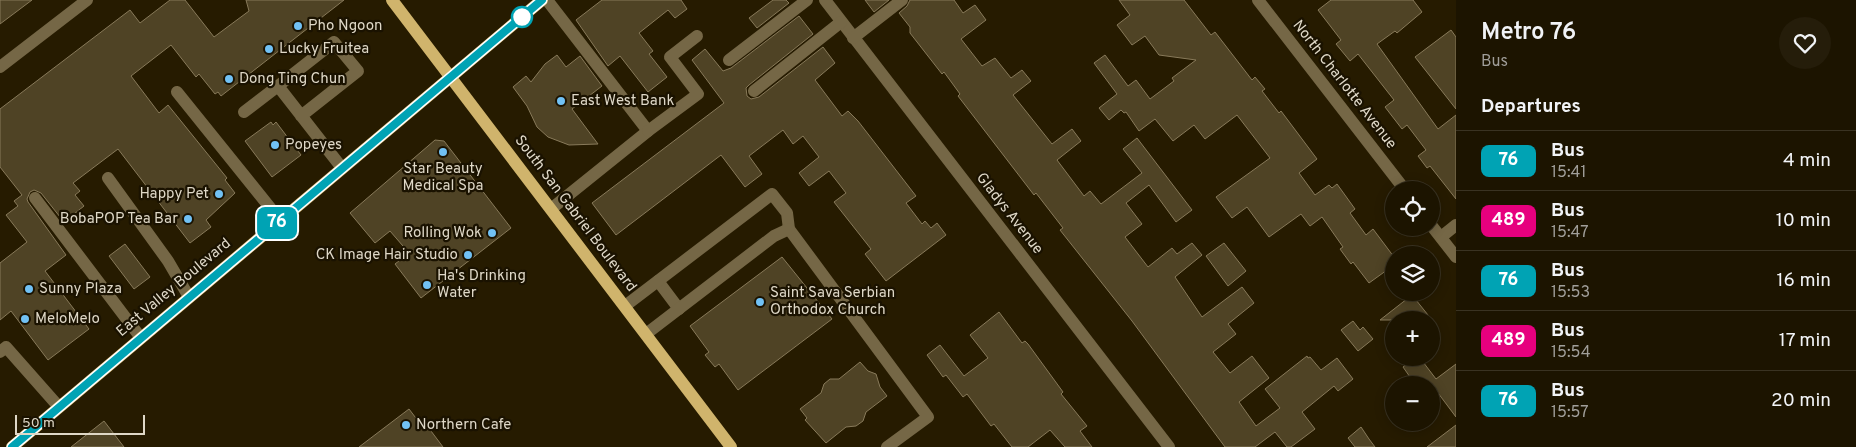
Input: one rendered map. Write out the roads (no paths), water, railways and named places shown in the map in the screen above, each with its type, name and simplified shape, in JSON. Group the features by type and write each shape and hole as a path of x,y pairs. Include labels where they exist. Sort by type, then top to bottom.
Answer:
{"main road":[{"name":"South San Gabriel Boulevard","path":"392,0 732,447"},
{"name":"East Valley Boulevard","path":"19,445 59,407 542,0"}],"street":[{"path":"0,67 88,0"},
{"path":"546,0 648,131"},
{"path":"729,60 807,0"},
{"name":"Gladys Avenue","path":"825,0 1169,447"},
{"path":"853,38 902,0"},
{"name":"North Charlotte Avenue","path":"1258,0 1398,181"},
{"path":"754,91 841,22"},
{"path":"551,209 648,131 698,94 670,57 697,36"},
{"path":"244,112 334,42 358,71 301,116"},
{"path":"278,86 342,168"},
{"path":"177,92 280,220"},
{"path":"108,178 168,261 189,297"},
{"path":"624,306 772,194 787,213 789,229 928,417 887,447"},
{"path":"35,198 141,338"},
{"path":"1456,225 1440,237 1456,257"},
{"path":"646,334 774,236 789,229"},
{"path":"658,281 679,309"},
{"path":"0,352 6,347 59,407"}],"place":[{"name":"Pho Ngoon","path":"298,26"},
{"name":"Lucky Fruitea","path":"269,49"},
{"name":"Dong Ting Chun","path":"229,79"},
{"name":"East West Bank","path":"561,101"},
{"name":"Popeyes","path":"275,145"},
{"name":"Star Beauty Medical Spa","path":"443,152"},
{"name":"Happy Pet","path":"219,194"},
{"name":"BobaPOP Tea Bar","path":"188,219"},
{"name":"Rolling Wok","path":"492,233"},
{"name":"CK Image Hair Studio","path":"468,255"},
{"name":"Ha's Drinking Water","path":"427,285"},
{"name":"Sunny Plaza","path":"29,289"},
{"name":"Saint Sava Serbian Orthodox Church","path":"760,302"},
{"name":"MeloMelo","path":"25,319"},
{"name":"Northern Cafe","path":"406,425"}]}
